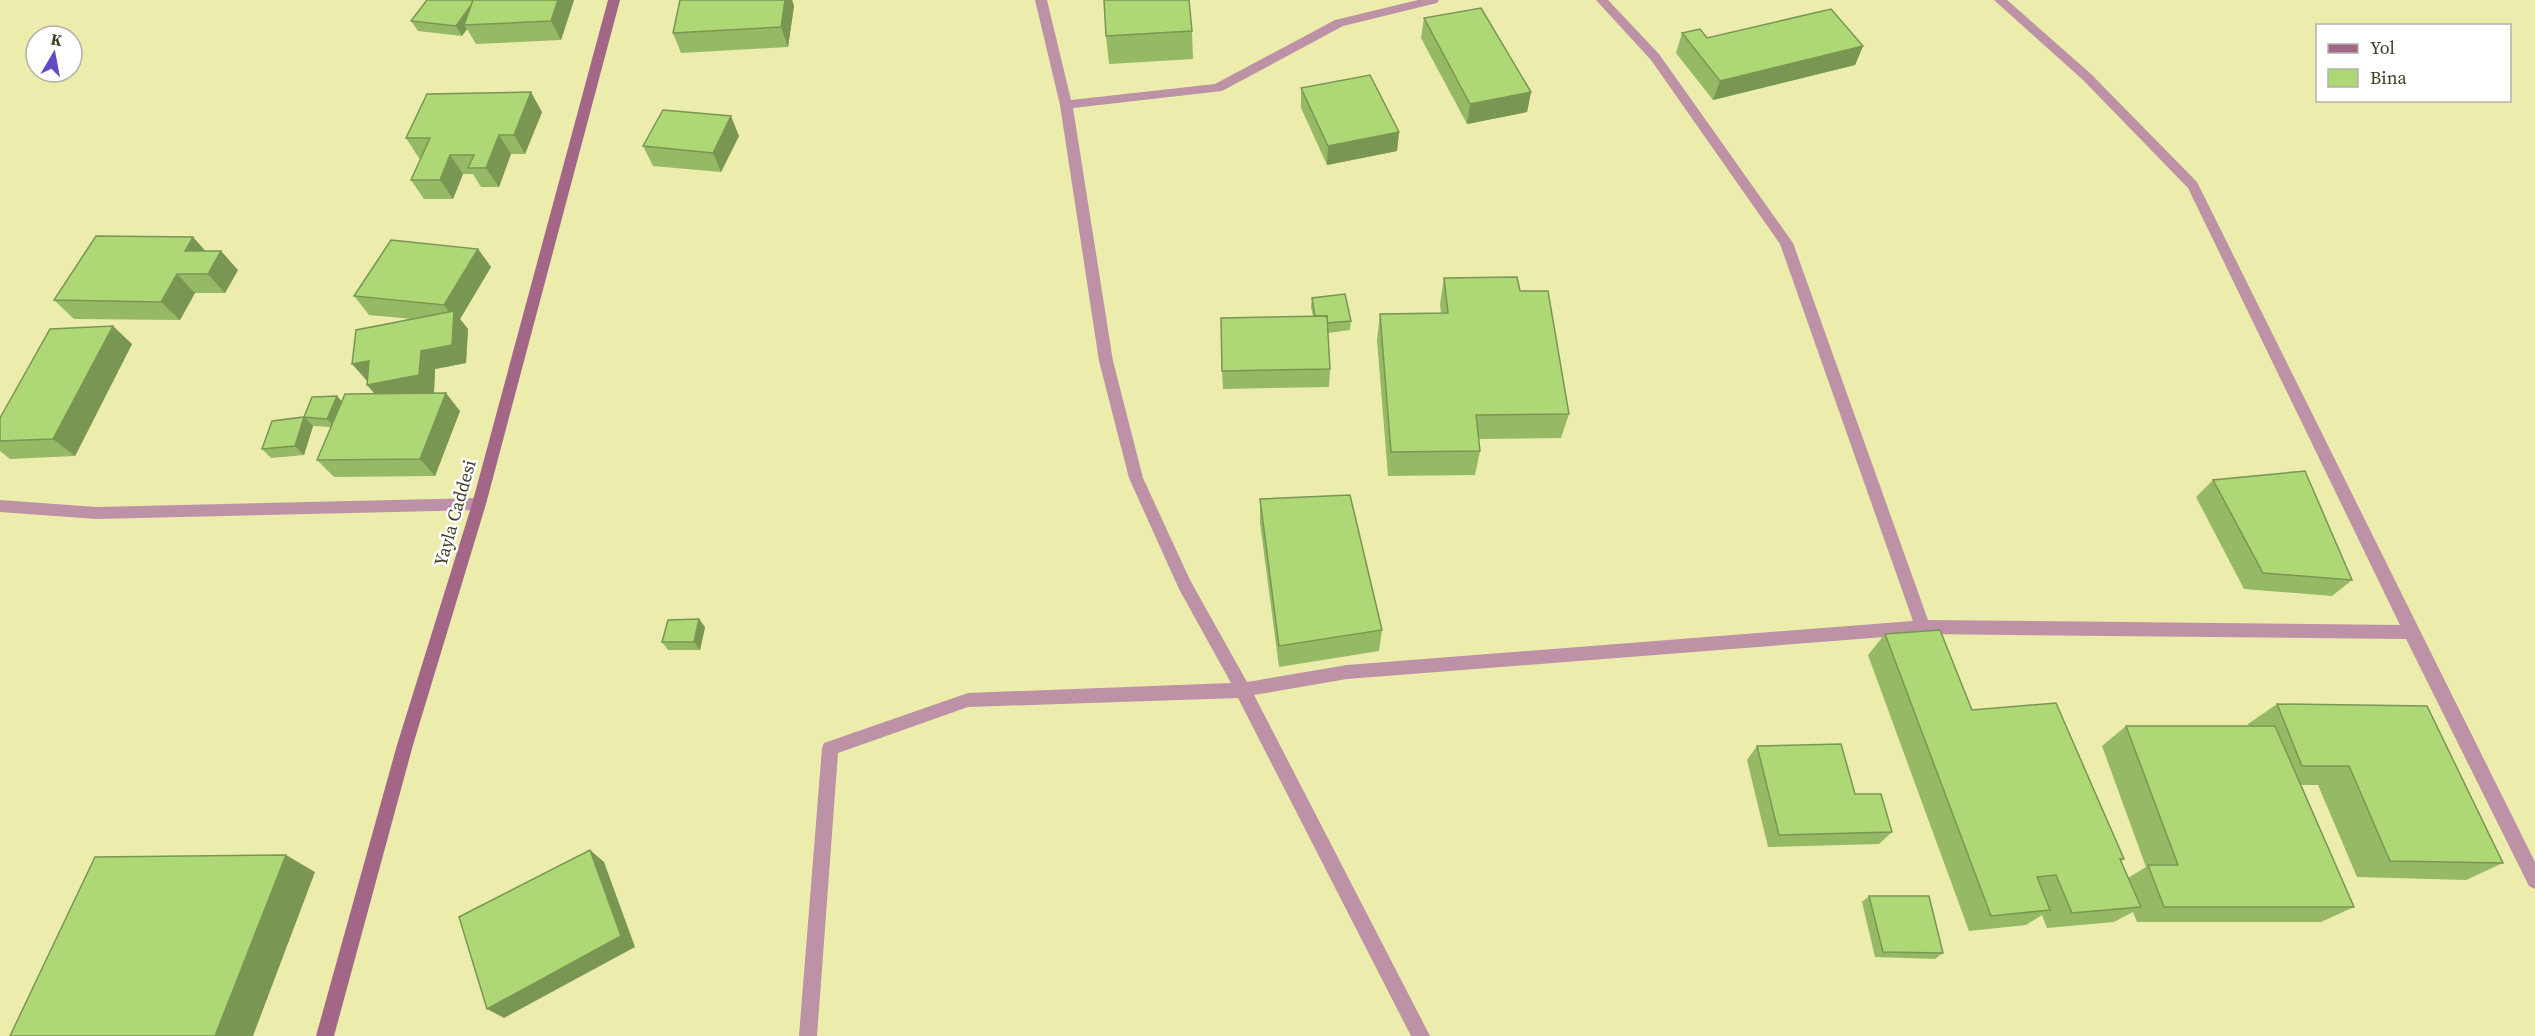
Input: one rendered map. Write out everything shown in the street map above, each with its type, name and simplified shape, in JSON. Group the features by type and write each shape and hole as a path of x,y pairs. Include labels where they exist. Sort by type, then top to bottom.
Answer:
{"street":[{"name":"Yayla Caddesi","path":"326,1036 405,745 479,504 615,0"},
{"path":"1041,0 1066,105 1106,361 1136,478 1184,584 1243,690 1421,1036"},
{"path":"1066,105 1218,88 1339,23 1433,0"},
{"path":"1602,0 1655,57 1786,243 1923,627"},
{"path":"2000,0 2087,77 2193,185 2535,880"},
{"path":"0,506 96,513 479,504"},
{"path":"808,1036 830,748 968,700 1243,690 1347,672 1923,627 2411,632"}],"building":[{"path":"427,0 473,0 456,26 411,21"},
{"path":"473,0 558,0 551,21 464,25"},
{"path":"680,0 785,0 781,27 673,33"},
{"path":"1104,0 1189,0 1192,31 1106,36"},
{"path":"1481,8 1531,92 1470,104 1424,18"},
{"path":"1831,9 1863,46 1720,81 1682,33 1700,29 1707,38"},
{"path":"1370,75 1399,132 1328,146 1301,88"},
{"path":"531,92 514,135 499,135 486,168 468,168 474,155 450,155 440,180 411,180 430,138 406,138 427,94"},
{"path":"663,110 731,116 713,153 643,146"},
{"path":"96,236 193,237 185,251 221,251 208,274 177,274 161,302 54,300"},
{"path":"391,240 478,249 444,305 354,296"},
{"path":"1517,277 1520,291 1548,291 1569,414 1476,415 1480,451 1391,452 1380,314 1448,313 1444,278"},
{"path":"1345,294 1351,321 1327,323 1327,316 1315,316 1312,298"},
{"path":"454,311 452,345 421,351 419,375 367,385 369,361 352,364 356,330"},
{"path":"1327,316 1330,369 1222,371 1221,318"},
{"path":"113,326 53,439 0,441 0,418 50,329"},
{"path":"446,393 420,459 317,460 345,394"},
{"path":"337,396 327,419 304,417 312,397"},
{"path":"304,417 295,446 262,449 272,421"},
{"path":"2305,471 2352,580 2263,573 2213,480"},
{"path":"1350,495 1382,630 1279,646 1260,499"},
{"path":"699,619 694,642 662,642 668,620"},
{"path":"1940,630 1972,710 2056,703 2124,859 2120,859 2141,907 2072,913 2056,875 2037,877 2050,910 1991,916 1885,634"},
{"path":"2277,704 2427,706 2503,863 2390,861 2349,766 2302,766"},
{"path":"2126,726 2275,726 2354,907 2164,907 2148,865 2178,865"},
{"path":"1841,744 1855,794 1881,794 1892,832 1779,835 1757,746"},
{"path":"590,850 621,936 487,1009 459,917"},
{"path":"286,855 215,1036 10,1036 95,857"},
{"path":"1869,896 1929,896 1943,953 1883,952"}]}
